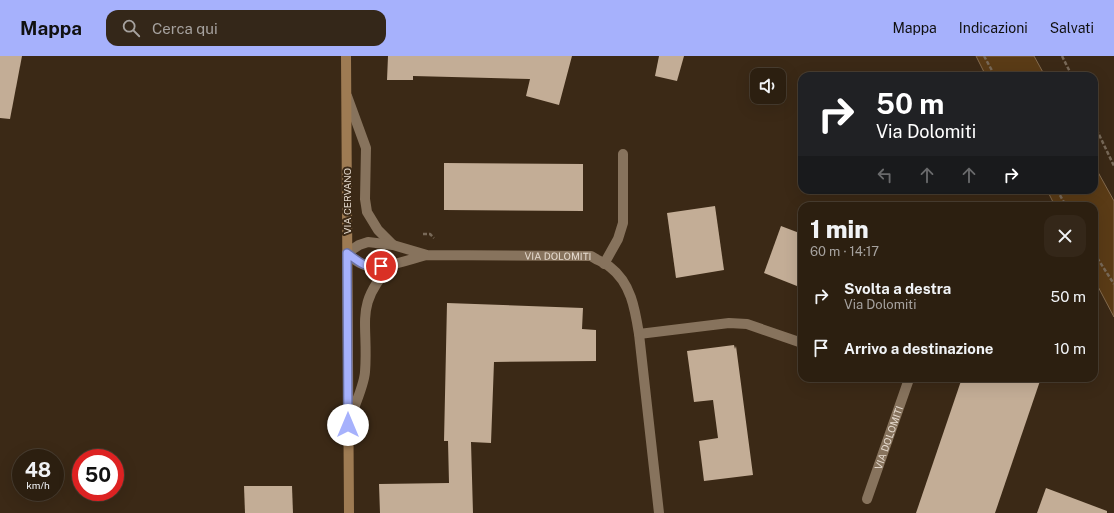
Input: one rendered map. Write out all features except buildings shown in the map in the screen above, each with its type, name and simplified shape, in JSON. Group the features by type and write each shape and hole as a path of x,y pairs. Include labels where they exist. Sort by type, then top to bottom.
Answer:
{"main road":[{"name":"VIA CERVANO","path":"346,56 349,513"}],"street":[{"path":"346,93 366,148 365,199 367,212 378,230 393,245"},
{"path":"604,264 618,239 623,223 624,154"},
{"name":"VIA DOLOMITI","path":"427,254 392,264 371,267 360,264 347,253 359,245 368,242 393,245 427,254 591,256 610,267 626,284 634,304 639,334 659,513"},
{"path":"348,425 365,373 365,310 368,297 378,280 392,264"},
{"path":"639,334 729,323 747,324 798,342"},
{"name":"VIA DOLOMITI","path":"867,499 908,382"}],"path":[{"path":"984,56 993,72"},
{"path":"1062,56 1070,72"},
{"path":"1098,132 1114,166"},
{"path":"1098,259 1114,284"}],"shaded area":[{"path":"976,56 1034,56 1043,72 984,72"},
{"path":"1098,172 1114,201 1114,317 1098,287 1098,202 1053,202 1049,194 1098,194"}],"route":[{"path":"348,425 347,253 360,264 371,267 381,266"}]}
